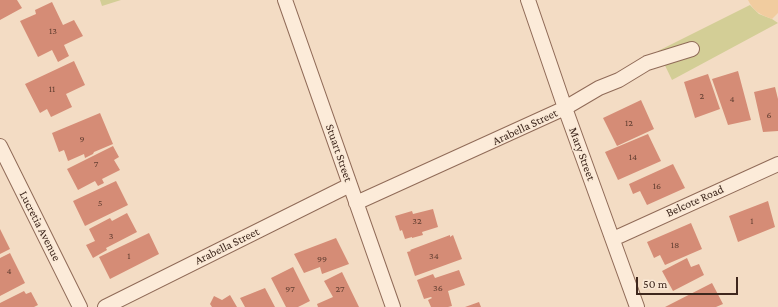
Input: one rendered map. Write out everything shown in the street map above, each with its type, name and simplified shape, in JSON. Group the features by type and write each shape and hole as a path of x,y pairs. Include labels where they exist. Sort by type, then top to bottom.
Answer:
{"street":[{"name":"Stuart Street","path":"285,0 393,307"},
{"name":"Mary Street","path":"528,0 636,307"},
{"name":"Arabella Street","path":"356,203 565,108 599,88 620,80 647,63 692,49"},
{"name":"Lucretia Avenue","path":"0,146 80,307"},
{"name":"Belcote Road","path":"613,239 778,164"},
{"name":"Arabella Street","path":"105,307 350,185"}],"shaded area":[{"path":"100,0 121,0 102,6"},
{"path":"750,5 759,14 778,23 672,80 658,51"}],"sand":[{"path":"748,0 778,0 778,13 772,19 764,16 755,10"}],"building":[{"path":"0,0 17,0 22,8 0,20"},
{"path":"52,2 63,25 74,20 83,36 64,45 69,56 58,62 52,50 38,57 20,21 36,14 35,10"},
{"path":"74,61 85,85 66,94 72,107 51,117 47,109 40,113 25,84"},
{"path":"738,71 751,120 728,125 712,79"},
{"path":"708,74 720,109 695,118 684,82"},
{"path":"775,87 778,99 778,131 763,132 754,92"},
{"path":"641,100 654,129 617,146 603,118"},
{"path":"100,113 113,144 94,152 85,158 84,154 68,161 64,150 59,152 52,133"},
{"path":"648,134 661,161 618,180 605,152"},
{"path":"113,146 119,157 114,160 120,170 102,179 104,183 98,186 95,181 78,190 67,169"},
{"path":"673,164 685,188 647,205 640,191 633,194 629,184"},
{"path":"116,181 128,205 85,226 73,201"},
{"path":"768,201 775,227 738,242 729,216"},
{"path":"433,209 438,227 422,232 423,235 405,239 402,230 400,231 395,216 412,211 413,214"},
{"path":"127,213 137,232 106,248 107,250 93,258 86,245 95,241 89,229 110,218 112,221"},
{"path":"691,223 702,249 665,265 660,255 654,258 647,242"},
{"path":"0,229 10,249 0,254"},
{"path":"149,233 159,254 110,279 99,257"},
{"path":"450,235 450,237 453,235 462,259 415,276 407,252"},
{"path":"336,238 349,264 322,274 320,267 304,273 294,254"},
{"path":"10,253 25,283 0,296 0,258"},
{"path":"687,258 691,267 699,264 704,275 673,291 662,271"},
{"path":"293,267 310,301 298,307 286,307 271,278"},
{"path":"459,270 465,285 448,291 452,306 431,307 428,300 432,298 424,299 417,280 433,274 435,278"},
{"path":"342,272 359,307 318,307 317,304 333,297 324,281"},
{"path":"712,283 723,304 716,307 665,307"},
{"path":"265,288 275,307 245,307 240,298"},
{"path":"24,291 26,294 31,292 38,305 34,307 0,307 0,303"},
{"path":"230,295 237,307 212,307 210,304 214,296 222,300"},
{"path":"479,302 481,307 465,307"}]}
